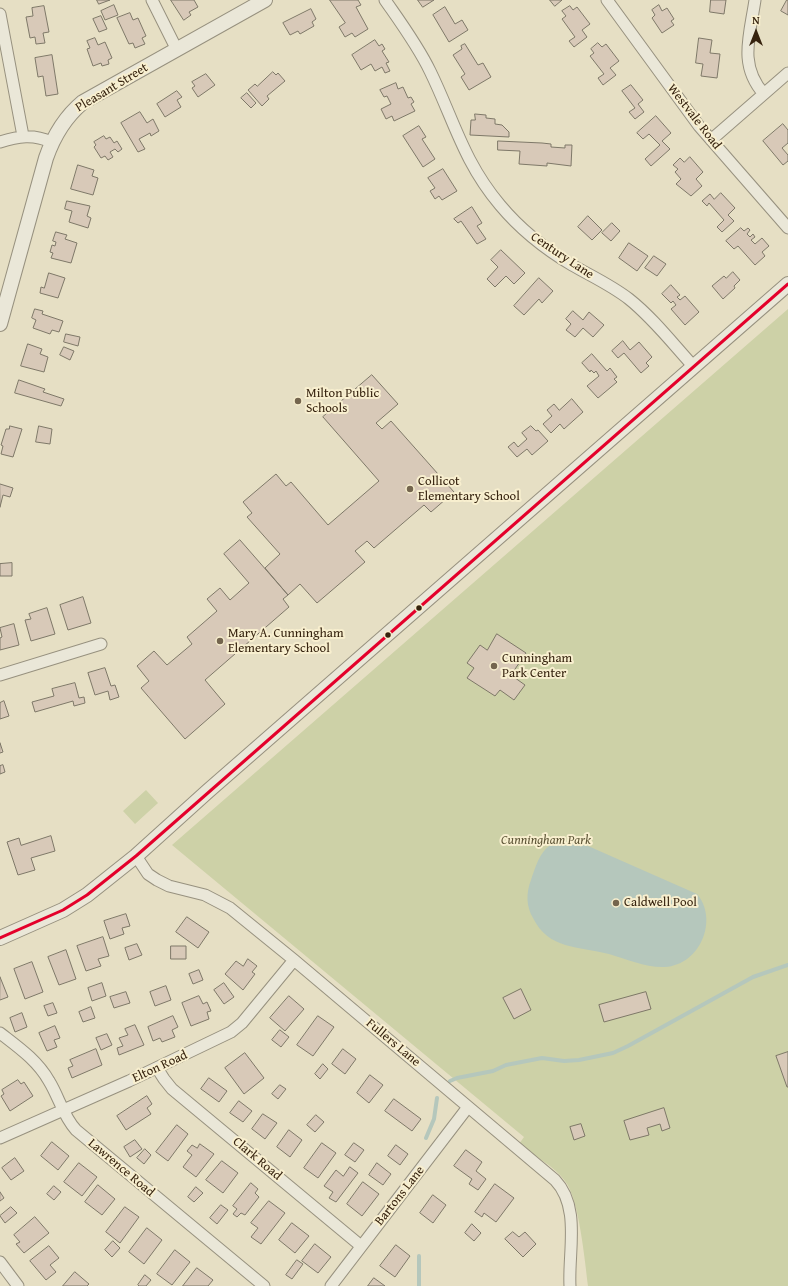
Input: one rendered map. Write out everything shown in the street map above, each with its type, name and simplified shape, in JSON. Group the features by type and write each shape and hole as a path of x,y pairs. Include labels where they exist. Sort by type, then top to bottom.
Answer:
{"street":[{"path":"152,0 177,50"},
{"name":"Pleasant Street","path":"0,324 52,142 65,120 83,102 265,0"},
{"name":"Century Lane","path":"385,0 421,53 436,83 466,154 480,179 500,205 523,229 548,250 617,290 639,307 694,367"},
{"name":"Westvale Road","path":"607,0 711,140 788,228"},
{"path":"755,0 748,59 750,74 764,94"},
{"path":"0,14 23,136"},
{"path":"711,140 788,73"},
{"path":"0,142 23,136 38,137 52,142"},
{"path":"0,938 75,903 136,856 219,781 788,284"},
{"path":"0,675 101,644"},
{"name":"Fullers Lane","path":"136,856 148,874 157,880 169,886 193,892 217,901 230,908 555,1180 565,1193 571,1218 570,1286"},
{"name":"Elton Road","path":"0,1138 225,1036 237,1028 294,960"},
{"name":"Lawrence Road","path":"0,1032 38,1065 50,1082 63,1110 76,1130 264,1286"},
{"name":"Clark Road","path":"157,1068 172,1089 361,1246"},
{"name":"Bartons Lane","path":"331,1286 468,1107"},
{"path":"0,1262 18,1286"}],"green space":[{"name":"Cunningham Park","path":"788,309 788,1286 588,1286 578,1215 570,1189 565,1181 550,1166 519,1144 524,1137 172,845"},
{"path":"146,790 158,803 135,824 123,811"}],"shaded area":[{"name":"Caldwell Pool","path":"560,841 579,842 697,894 703,905 706,916 706,928 702,940 696,950 688,958 677,964 658,967 637,963 609,954 565,945 547,936 533,918 529,909 528,890 535,867 544,851 554,843"}],"building":[{"path":"97,0 110,0 99,4"},
{"path":"171,0 194,0 198,7 189,12 191,15 184,20"},
{"path":"330,0 358,0 361,5 356,7 368,29 355,37 352,33 345,37 339,27 345,23"},
{"path":"418,0 434,0 423,7"},
{"path":"550,0 562,0 555,6"},
{"path":"711,0 726,0 724,14 710,12"},
{"path":"788,0 788,15 781,11"},
{"path":"114,5 118,15 105,20 101,11"},
{"path":"659,5 662,11 667,8 674,19 671,21 674,25 662,33 652,18 655,15 652,10"},
{"path":"44,6 49,32 43,33 45,43 36,44 35,37 30,38 26,17 33,16 32,8"},
{"path":"570,6 573,10 577,7 590,24 582,30 587,37 574,47 569,41 575,37 562,19 566,16 562,11"},
{"path":"445,7 455,24 462,20 468,30 449,42 433,15"},
{"path":"311,9 316,19 312,22 314,26 300,34 298,31 290,35 283,23"},
{"path":"130,13 133,20 138,18 146,36 142,38 145,44 135,48 133,43 129,44 117,18"},
{"path":"101,16 107,29 99,32 93,19"},
{"path":"95,38 98,45 105,42 112,58 108,60 109,64 102,66 101,63 93,66 87,49 90,48 87,41"},
{"path":"699,38 712,40 710,53 720,54 717,78 701,76 703,64 696,63"},
{"path":"375,40 379,46 382,44 385,49 382,51 389,62 386,63 390,71 385,73 382,67 375,71 371,64 361,70 352,55"},
{"path":"598,43 602,47 606,44 619,61 610,68 616,75 603,85 598,78 604,74 590,56 594,53 591,49"},
{"path":"465,44 478,65 483,63 491,77 469,90 461,77 465,74 453,55 462,49 461,46"},
{"path":"52,55 58,94 46,96 43,76 38,77 35,58"},
{"path":"273,72 276,75 278,73 285,81 267,96 269,99 262,106 248,90 255,84 257,86"},
{"path":"206,74 215,85 198,97 192,88 195,86 192,82"},
{"path":"396,83 398,89 403,87 408,98 411,97 414,102 411,104 415,111 394,121 392,116 386,119 381,109 391,104 387,96 384,97 380,90"},
{"path":"631,85 643,100 638,104 644,112 635,119 629,112 635,108 622,91"},
{"path":"177,91 182,97 177,100 181,107 165,117 157,104"},
{"path":"247,93 256,103 251,108 241,98"},
{"path":"140,112 147,123 153,119 159,131 151,136 150,133 139,139 145,149 138,152 121,123"},
{"path":"475,114 486,115 486,118 495,119 495,124 502,125 509,132 509,137 470,135 471,120 475,120"},
{"path":"656,116 671,133 662,141 670,149 651,166 645,159 660,145 649,134 643,139 637,133"},
{"path":"783,124 788,130 788,143 782,148 788,155 788,161 783,165 763,141"},
{"path":"419,126 426,137 422,139 435,159 423,167 403,136"},
{"path":"104,136 106,139 110,137 114,143 117,141 122,149 118,152 115,149 110,152 113,157 108,160 105,156 101,158 94,147 96,145 94,142"},
{"path":"498,141 542,143 551,144 551,147 565,148 565,145 572,145 571,166 547,163 547,166 519,164 520,151 498,150"},
{"path":"690,157 703,172 696,179 702,186 691,196 676,184 681,179 675,172 678,169 673,165 680,158 684,162"},
{"path":"78,165 94,170 92,176 98,178 93,195 71,189"},
{"path":"443,169 457,191 442,200 439,196 435,199 430,191 435,188 428,178"},
{"path":"721,193 735,208 728,215 734,221 722,232 717,227 724,220 709,203 707,206 702,201 710,194 714,199"},
{"path":"67,201 90,206 87,216 91,218 88,228 69,222 72,211 65,209"},
{"path":"472,207 482,223 477,226 486,239 477,244 461,221 458,223 454,219"},
{"path":"588,216 602,230 592,240 578,227"},
{"path":"612,223 620,231 611,241 602,233"},
{"path":"741,228 744,231 748,228 750,230 747,234 750,237 753,234 755,237 751,240 755,244 762,238 769,246 762,252 765,256 755,265 738,246 734,249 726,241"},
{"path":"56,232 67,235 65,239 77,243 71,263 51,258 53,253 50,252 52,245 55,246 56,242 53,241"},
{"path":"629,243 648,256 637,271 619,258"},
{"path":"501,250 525,273 514,284 506,276 495,287 487,279 498,267 491,260"},
{"path":"654,256 666,264 657,276 645,268"},
{"path":"733,272 740,280 734,286 735,288 723,299 712,286 724,276 726,278"},
{"path":"49,273 65,278 58,298 40,293 41,287 44,288"},
{"path":"539,278 553,291 542,303 539,299 524,315 514,306"},
{"path":"671,285 680,295 677,297 680,300 685,296 699,312 685,325 671,309 676,305 673,301 671,303 662,294"},
{"path":"35,309 43,311 42,314 63,321 59,332 52,330 50,334 33,328 36,320 32,318"},
{"path":"573,311 583,320 589,312 604,325 593,337 583,328 575,337 566,330 571,324 566,319"},
{"path":"66,334 80,337 78,346 64,342"},
{"path":"623,341 630,350 639,342 652,357 646,363 649,366 641,373 624,353 618,358 612,351"},
{"path":"28,344 42,349 40,354 48,357 44,372 21,366"},
{"path":"64,347 74,351 70,360 60,355"},
{"path":"592,354 607,371 610,368 617,377 614,379 617,382 598,398 587,386 599,376 596,371 594,373 591,370 590,372 582,363"},
{"name":"Collicot Elementary School","path":"372,375 398,404 376,423 382,429 391,421 454,492 431,512 424,505 374,548 367,541 355,551 365,562 317,603 300,584 288,595 265,568 280,554 247,517 252,513 243,502 276,474 286,486 291,482 328,525 379,481 323,417"},
{"path":"19,380 45,389 43,392 64,399 61,406 15,393"},
{"path":"572,399 583,412 564,429 560,424 551,433 543,424 552,416 547,410 554,404 559,410"},
{"path":"10,426 22,429 13,457 1,454 3,446 1,445 6,429 9,429"},
{"path":"39,426 52,429 50,444 36,442"},
{"path":"531,426 536,431 538,430 548,441 532,455 527,449 517,457 508,447 514,442 518,447 527,439 522,433"},
{"path":"0,484 13,488 10,497 3,495 0,507"},
{"name":"Mary A. Cunningham Elementary School","path":"240,540 288,595 283,599 289,607 205,680 225,704 185,739 141,688 149,681 137,666 154,651 167,665 192,644 187,637 217,611 207,599 220,588 230,600 249,583 224,554"},
{"path":"12,563 12,576 0,576 0,564"},
{"path":"83,597 91,623 68,630 60,605"},
{"path":"47,608 55,634 31,641 25,620 31,619 29,614"},
{"path":"14,624 19,645 0,650 0,638 2,637 0,628"},
{"name":"Cunningham Park Center","path":"497,634 526,653 511,675 525,685 514,700 500,690 495,696 467,678 474,668 467,663 480,645 487,650"},
{"path":"105,668 111,686 115,685 119,697 110,700 108,691 95,695 88,673"},
{"path":"75,683 79,698 84,697 85,703 74,706 73,701 35,712 32,702 54,696 52,689"},
{"path":"4,701 9,716 0,719 0,703"},
{"path":"0,743 3,752 0,753"},
{"path":"3,765 5,772 0,774 0,766"},
{"path":"51,836 55,851 31,858 35,870 18,875 7,842 19,838 21,845"},
{"path":"126,914 130,926 122,928 124,934 110,939 104,921"},
{"path":"187,917 209,932 198,948 176,932"},
{"path":"103,937 109,956 98,959 101,966 86,971 77,946"},
{"path":"137,944 142,955 129,960 125,948"},
{"path":"171,946 186,946 186,959 171,959"},
{"path":"66,950 76,979 59,985 48,957"},
{"path":"248,959 257,966 252,972 255,974 243,990 225,974 236,961 243,966"},
{"path":"32,962 43,992 25,999 14,969"},
{"path":"199,970 203,980 193,984 189,974"},
{"path":"0,977 8,997 0,1000"},
{"path":"102,983 106,996 92,1001 88,988"},
{"path":"224,983 234,997 224,1004 214,990"},
{"path":"166,986 171,1000 155,1006 150,992"},
{"path":"521,989 531,1010 514,1019 503,998"},
{"path":"126,992 130,1003 114,1008 110,997"},
{"path":"646,992 651,1009 604,1022 599,1005"},
{"path":"199,996 203,1004 207,1002 211,1011 207,1012 209,1019 191,1026 182,1003"},
{"path":"289,996 304,1009 285,1031 270,1018"},
{"path":"53,1003 57,1013 48,1016 44,1006"},
{"path":"91,1007 95,1018 83,1022 79,1012"},
{"path":"22,1013 27,1027 15,1032 10,1018"},
{"path":"173,1016 178,1027 172,1030 175,1037 162,1042 160,1038 153,1041 148,1027"},
{"path":"318,1016 334,1027 313,1056 297,1045"},
{"path":"135,1025 144,1045 119,1055 117,1048 123,1046 119,1038 128,1035 125,1029"},
{"path":"55,1026 60,1038 54,1040 57,1047 47,1051 39,1033"},
{"path":"280,1030 289,1037 281,1047 272,1040"},
{"path":"107,1034 112,1045 101,1050 96,1038"},
{"path":"96,1049 102,1065 72,1078 68,1068 73,1066 70,1060"},
{"path":"343,1049 356,1059 345,1074 332,1064"},
{"path":"788,1052 788,1087 787,1087 776,1056"},
{"path":"245,1053 264,1078 244,1094 225,1068"},
{"path":"323,1064 328,1069 320,1079 315,1074"},
{"path":"370,1075 383,1085 369,1103 357,1093"},
{"path":"209,1078 227,1091 219,1102 201,1089"},
{"path":"18,1080 21,1084 24,1082 33,1096 10,1111 1,1096 4,1094 2,1090"},
{"path":"280,1085 286,1089 278,1099 272,1094"},
{"path":"147,1096 152,1104 147,1108 151,1114 126,1130 117,1116"},
{"path":"394,1099 421,1119 412,1131 385,1111"},
{"path":"239,1101 252,1111 243,1122 230,1113"},
{"path":"664,1108 670,1128 662,1131 660,1124 647,1128 649,1135 630,1140 624,1121"},
{"path":"263,1114 277,1123 265,1139 252,1129"},
{"path":"316,1115 324,1122 315,1132 307,1125"},
{"path":"581,1124 585,1136 574,1140 570,1127"},
{"path":"177,1125 188,1134 168,1161 156,1152"},
{"path":"289,1130 302,1140 290,1157 277,1147"},
{"path":"135,1140 142,1149 130,1157 124,1147"},
{"path":"52,1142 69,1156 58,1170 41,1156"},
{"path":"322,1143 336,1153 318,1178 304,1168"},
{"path":"354,1143 364,1150 355,1162 345,1155"},
{"path":"200,1144 214,1154 196,1177 183,1167 192,1155 187,1151 192,1145 197,1148"},
{"path":"396,1145 408,1154 400,1165 388,1156"},
{"path":"145,1149 151,1155 144,1164 137,1158"},
{"path":"466,1150 482,1162 476,1171 486,1179 478,1190 469,1184 472,1179 454,1166"},
{"path":"15,1158 24,1171 11,1180 2,1168"},
{"path":"222,1161 238,1173 223,1193 206,1180"},
{"path":"79,1163 97,1177 82,1196 64,1182"},
{"path":"377,1163 391,1174 383,1185 369,1175"},
{"path":"350,1167 358,1173 336,1202 329,1198 333,1192 324,1186 336,1170 343,1176"},
{"path":"363,1182 379,1194 362,1216 347,1204"},
{"path":"251,1183 258,1189 255,1193 259,1197 245,1215 241,1213 237,1217 233,1214 237,1209 233,1206"},
{"path":"495,1184 514,1198 496,1222 484,1213 482,1217 475,1212"},
{"path":"98,1185 115,1199 102,1215 85,1202"},
{"path":"54,1186 61,1192 54,1200 47,1194"},
{"path":"196,1187 203,1193 194,1202 188,1197"},
{"path":"0,1192 4,1198 0,1201"},
{"path":"433,1195 446,1205 433,1223 420,1213"},
{"path":"269,1201 285,1213 261,1244 251,1237 258,1228 251,1223"},
{"path":"221,1205 228,1210 217,1224 210,1218"},
{"path":"11,1207 17,1213 5,1223 0,1216"},
{"path":"125,1207 139,1217 120,1243 106,1232"},
{"path":"35,1217 49,1233 24,1253 16,1244 20,1242 14,1235"},
{"path":"292,1223 309,1236 295,1253 279,1240"},
{"path":"472,1224 481,1233 474,1241 465,1233"},
{"path":"147,1228 162,1240 144,1264 129,1252"},
{"path":"513,1232 519,1237 525,1232 536,1244 523,1257 505,1239"},
{"path":"113,1241 120,1248 112,1257 105,1250"},
{"path":"315,1244 331,1257 318,1273 302,1261"},
{"path":"396,1245 410,1256 395,1277 380,1266"},
{"path":"49,1246 59,1258 50,1265 56,1272 46,1280 30,1261"},
{"path":"175,1250 190,1262 172,1285 157,1274"},
{"path":"297,1260 303,1264 292,1279 286,1275"},
{"path":"197,1268 213,1280 208,1286 183,1286"},
{"path":"75,1272 89,1284 87,1286 63,1286"},
{"path":"145,1275 151,1280 146,1286 139,1286 138,1285"},
{"path":"374,1278 385,1286 368,1286"}],"waterway":[{"path":"450,1081 457,1078 493,1071 506,1065 542,1058 564,1061 579,1060 613,1053 753,977 788,965"},
{"path":"426,1138 434,1119 437,1098"},
{"path":"419,1256 419,1286"}],"transit line":[{"path":"0,938 63,910 87,895 136,856 788,284"}],"place":[{"name":"Milton Public Schools","path":"298,401"},
{"name":"Collicot Elementary School","path":"410,489"},
{"name":"Mary A. Cunningham Elementary School","path":"220,641"},
{"name":"Cunningham Park Center","path":"494,666"},
{"name":"Caldwell Pool","path":"616,903"}]}
